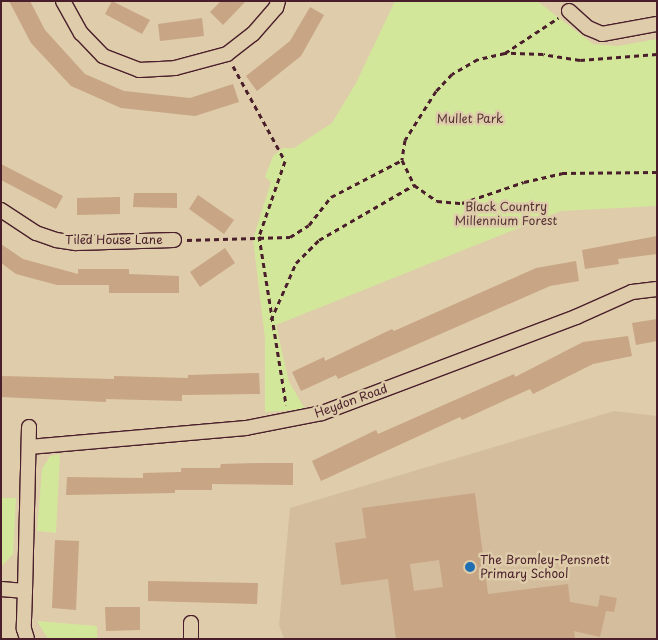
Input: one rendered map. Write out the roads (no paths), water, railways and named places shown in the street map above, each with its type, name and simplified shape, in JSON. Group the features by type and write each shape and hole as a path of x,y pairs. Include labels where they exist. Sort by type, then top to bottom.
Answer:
{"street":[{"path":"63,1 81,33 103,56 139,70 175,68 227,54 253,34 276,8 278,1"},
{"path":"569,11 588,28 602,34 657,24"},
{"name":"Tiled House Lane","path":"1,210 36,232 56,240 76,243 174,240"},
{"name":"Heydon Road","path":"29,448 246,428 322,413 576,317 632,292 657,289"},
{"path":"27,639 24,629 29,427"},
{"path":"1,589 25,591"},
{"path":"191,623 191,639"}],"place":[{"name":"The Bromley-Pensnett Primary School","path":"470,567"}],"park label":[{"name":"Mullet Park","path":"470,119"},
{"name":"Black Country Millennium Forest","path":"506,214"}]}
